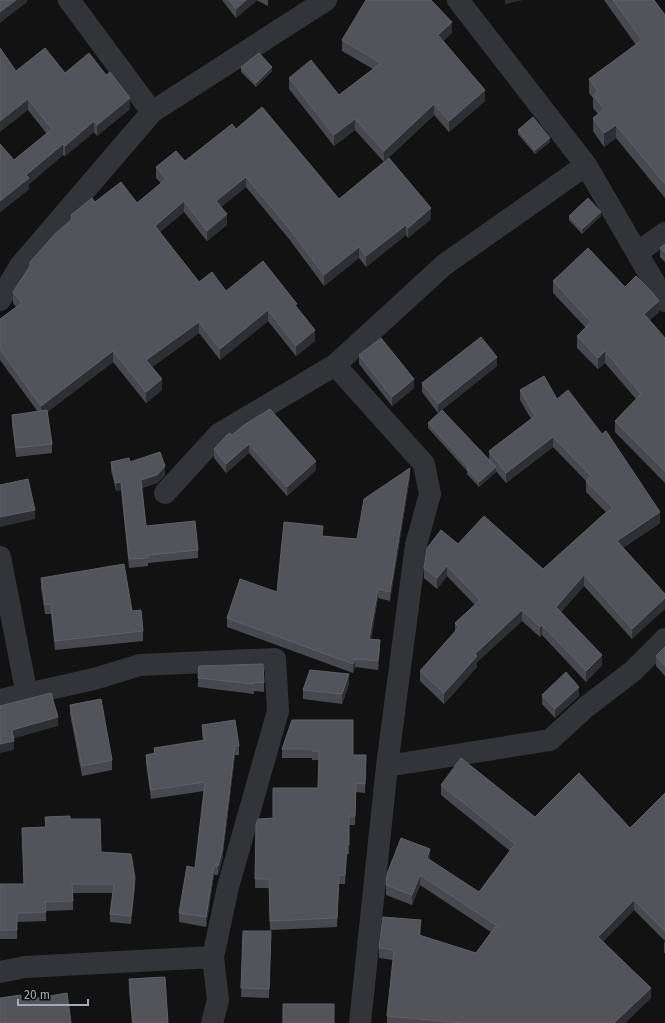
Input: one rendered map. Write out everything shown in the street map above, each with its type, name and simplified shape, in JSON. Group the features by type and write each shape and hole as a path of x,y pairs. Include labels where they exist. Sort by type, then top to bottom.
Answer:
{"street":[{"path":"69,0 152,112"},
{"path":"0,300 20,266 152,112 326,0"},
{"path":"458,0 586,165 638,252 665,301"},
{"path":"165,493 219,434 335,365 444,265 586,165"},
{"path":"638,252 665,233"},
{"path":"335,365 424,464 430,494 416,544 387,766 360,1023"},
{"path":"0,557 27,695"},
{"path":"387,766 550,740 586,707 633,671 665,639"},
{"path":"0,700 27,695 140,665 274,659 278,711 230,880 213,957 218,1000 212,1023"},
{"path":"0,972 24,967 213,957"}],"building":[{"path":"0,0 16,0 0,12"},
{"path":"229,0 246,0 236,9"},
{"path":"366,0 431,0 452,22 438,35 485,90 449,121 434,104 384,151 355,119 334,135 289,78 311,60 339,95 381,63 342,40"},
{"path":"613,0 654,0 665,15 665,184 616,125 604,133 593,118 604,109 593,95 598,91 589,79 642,40"},
{"path":"0,48 16,71 45,48 65,73 89,53 106,75 110,72 130,98 97,125 94,121 65,146 63,144 26,175 29,178 0,201 0,144 14,160 52,129 28,99 0,121"},
{"path":"259,53 272,67 256,83 241,67"},
{"path":"262,107 339,199 389,158 431,208 408,228 406,225 366,256 359,247 324,275 289,228 246,177 216,201 227,214 207,231 184,201 155,226 199,282 212,272 226,291 263,261 297,304 295,305 315,330 296,346 268,310 220,349 199,322 146,360 162,379 146,392 113,351 41,406 0,349 0,319 22,303 13,292 30,266 30,262 55,234 72,219 71,215 92,198 95,202 121,182 137,203 166,179 156,167 176,151 185,161 232,124 236,129"},
{"path":"533,117 550,138 535,150 518,130"},
{"path":"588,198 601,212 582,229 569,216"},
{"path":"665,244 665,253 660,248"},
{"path":"588,248 625,287 636,276 659,301 644,314 665,338 665,471 615,421 641,394 605,351 598,358 577,336 591,322 553,281"},
{"path":"481,337 497,357 438,404 422,383"},
{"path":"381,338 414,379 392,397 359,355"},
{"path":"544,376 557,399 568,390 602,434 606,431 660,512 617,541 665,594 665,598 632,629 584,575 556,607 602,655 586,671 542,625 540,627 522,610 475,654 477,656 444,693 420,671 459,627 455,623 480,600 447,566 437,578 424,568 427,548 441,530 458,544 484,516 543,569 603,515 613,508 586,481 591,476 553,437 506,473 489,451 535,416 520,390"},
{"path":"270,409 316,461 287,487 249,444 226,464 214,449 227,435 230,433 232,435 244,425"},
{"path":"47,410 52,444 16,448 12,415"},
{"path":"442,410 496,467 479,482 467,469 469,468 428,423"},
{"path":"160,452 165,466 157,475 141,480 146,526 195,521 198,550 148,555 148,558 129,559 121,482 116,483 111,462 129,458 130,462"},
{"path":"410,468 390,592 378,589 369,639 380,640 378,661 355,659 353,664 227,618 240,579 277,592 284,522 323,526 322,536 357,539 364,499"},
{"path":"28,479 35,510 0,517 0,485"},
{"path":"124,564 132,611 141,610 143,631 55,641 51,604 45,605 41,578"},
{"path":"665,647 665,666 656,656"},
{"path":"263,664 264,683 254,682 254,684 198,678 199,666"},
{"path":"310,670 349,674 342,694 303,690"},
{"path":"566,672 579,687 555,709 542,695"},
{"path":"51,693 58,717 12,730 14,741 0,744 0,706"},
{"path":"101,699 112,760 82,766 70,705"},
{"path":"235,720 239,746 235,746 222,852 218,866 214,866 206,917 179,913 187,866 195,868 205,782 151,790 146,755 155,753 154,748 205,740 202,725"},
{"path":"292,720 353,720 353,755 366,755 365,784 356,783 355,816 349,816 349,845 347,845 345,875 339,875 337,918 270,921 269,879 255,879 256,824 258,819 273,818 273,788 318,788 319,751 312,751 312,749 282,749"},
{"path":"461,758 535,817 579,773 630,828 665,793 665,931 634,900 598,937 651,988 614,1023 462,1023 387,1016 394,950 379,948 383,917 421,920 419,935 476,953 495,927 499,927 420,875 412,895 386,885 387,874 401,838 430,849 427,858 479,892 515,844 441,785"},
{"path":"70,816 70,819 100,819 101,852 131,854 135,878 131,916 110,914 114,884 72,884 73,901 45,902 46,912 17,913 17,930 0,930 0,884 24,884 22,828 46,827 45,817"},
{"path":"243,931 271,931 269,989 241,988"},
{"path":"165,977 168,1023 133,1023 129,979"},
{"path":"67,993 71,1023 0,1023 0,998 21,995 21,1001"},
{"path":"283,1004 334,1004 334,1023 283,1023"}]}
